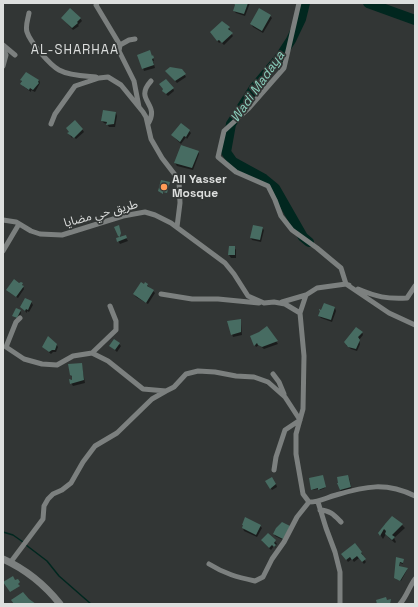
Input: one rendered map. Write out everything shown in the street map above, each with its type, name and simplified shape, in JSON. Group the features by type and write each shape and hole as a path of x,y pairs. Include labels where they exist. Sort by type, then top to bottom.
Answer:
{"main road":[{"path":"3,559 34,578 52,594 60,604"}],"street":[{"path":"97,3 96,5 120,45"},
{"path":"299,3 284,68 248,109 224,131 218,157 236,172 268,186 281,216 292,230 317,248 340,268 346,284 389,313 415,325"},
{"path":"29,13 26,25 27,32 41,53 51,63 60,70 69,74 99,78"},
{"path":"135,39 129,40 120,45 118,51 134,82 139,108"},
{"path":"3,45 9,48 15,55"},
{"path":"3,48 6,55 3,66"},
{"path":"51,124 55,114 75,86 99,78 108,77 121,84 146,117 150,139 179,180 180,203 178,228"},
{"path":"148,124 151,119 152,112 151,107 144,95 145,88 151,81"},
{"name":"طريق حي مضايا","path":"3,220 11,220 31,231 40,234 62,234 123,216 146,212 155,215 178,228 225,264 234,274 248,296 264,303 285,304 300,313"},
{"path":"3,252 19,224"},
{"path":"280,303 306,295 316,288 346,284 373,295 388,299 407,298 415,286"},
{"path":"161,294 192,299 218,299 264,303"},
{"path":"306,295 300,313 304,356 303,408 296,434 296,454 303,494 309,502"},
{"path":"20,318 16,322 6,348 24,359 42,364 57,365 73,356 92,353 116,330 116,321 110,306"},
{"path":"92,353 108,361 143,389 166,390"},
{"path":"10,563 43,519 44,506 48,499 53,494 62,490 71,483 83,462 95,446 117,433 152,399 174,387 186,374 198,371 254,377 268,382 285,397"},
{"path":"273,374 279,382 285,397 300,420"},
{"path":"274,470 285,430 300,420"},
{"path":"309,502 318,502 348,491 375,486 392,488 415,496"},
{"path":"209,564 233,577 255,581 263,576 269,564 284,542 297,517 309,502"},
{"path":"318,502 336,552 340,572 340,604"},
{"path":"320,510 326,510 333,514 341,522"},
{"path":"400,604 405,598 411,584 415,579"}],"building":[{"path":"234,3 248,3 244,14 233,11 235,5"},
{"path":"70,8 81,18 72,28 61,18"},
{"path":"259,8 271,15 262,31 250,24"},
{"path":"222,21 230,27 228,29 233,33 222,43 219,40 217,41 210,32"},
{"path":"150,50 154,58 152,59 154,65 142,69 137,55"},
{"path":"170,67 182,69 186,74 175,81 165,71"},
{"path":"26,72 39,80 39,83 33,90 30,88 29,90 20,84 22,81 20,80"},
{"path":"166,79 174,88 166,94 162,91 163,89 159,84"},
{"path":"103,110 116,112 114,124 106,125 107,122 101,121"},
{"path":"75,120 83,129 74,138 67,133 69,132 66,128"},
{"path":"181,123 190,130 186,137 184,136 180,142 171,135"},
{"path":"181,145 199,151 192,168 174,163"},
{"name":"All Yasser Mosque","path":"161,180 170,182 167,193 163,192 163,194 158,191"},
{"path":"119,225 121,233 120,237 118,236 114,227"},
{"path":"253,225 263,227 260,240 250,238"},
{"path":"126,235 127,238 117,242 116,238"},
{"path":"229,246 235,246 235,255 228,255"},
{"path":"14,279 19,283 23,283 22,285 24,286 16,297 6,290"},
{"path":"141,282 144,284 145,282 148,284 147,286 154,290 146,303 133,294"},
{"path":"25,298 32,301 28,310 26,309 25,311 20,307"},
{"path":"324,303 335,307 331,320 318,316 320,311 319,309 321,310"},
{"path":"16,308 21,310 17,318 12,316"},
{"path":"241,319 241,332 231,335 227,321"},
{"path":"267,326 278,341 262,347 257,343 254,346 250,336"},
{"path":"356,327 363,332 358,337 360,340 356,349 348,347 344,342"},
{"path":"48,336 57,344 55,350 49,352 42,347"},
{"path":"114,339 120,343 115,350 109,346"},
{"path":"82,363 84,380 70,384 69,379 72,380 72,376 70,375 68,364"},
{"path":"323,475 326,487 318,490 318,488 311,490 309,478"},
{"path":"348,475 351,487 340,490 337,483 337,477"},
{"path":"272,477 276,484 270,489 265,481"},
{"path":"392,516 403,524 392,535 395,537 392,540 385,534 386,531 384,529 380,536 378,533"},
{"path":"245,517 261,525 256,535 242,528"},
{"path":"282,522 290,526 283,539 273,534"},
{"path":"268,533 276,540 274,543 276,545 274,547 272,545 269,548 261,540"},
{"path":"355,543 366,559 362,562 357,556 352,560 350,557 346,560 341,554"},
{"path":"396,557 404,559 403,563 400,562 399,566 408,568 400,581 394,578"},
{"path":"13,576 15,580 18,579 20,582 18,584 20,586 10,592 3,582"},
{"path":"23,592 36,604 14,604 11,600"},
{"path":"386,597 387,600 391,599 390,604 377,604 376,600"}],"waterway":[{"name":"Wadi Madaya","path":"305,3 301,19 291,40 280,57 254,88 231,124 226,152 233,162 264,179 275,188 303,237 309,242"},
{"path":"368,3 415,20"},
{"path":"3,532 13,535 23,542"},
{"path":"26,545 47,561 59,576 91,604"}],"place":[{"name":"All Yasser Mosque","path":"164,187"}],"district":[{"name":"AL-SHARHAA","path":"75,50"}]}
